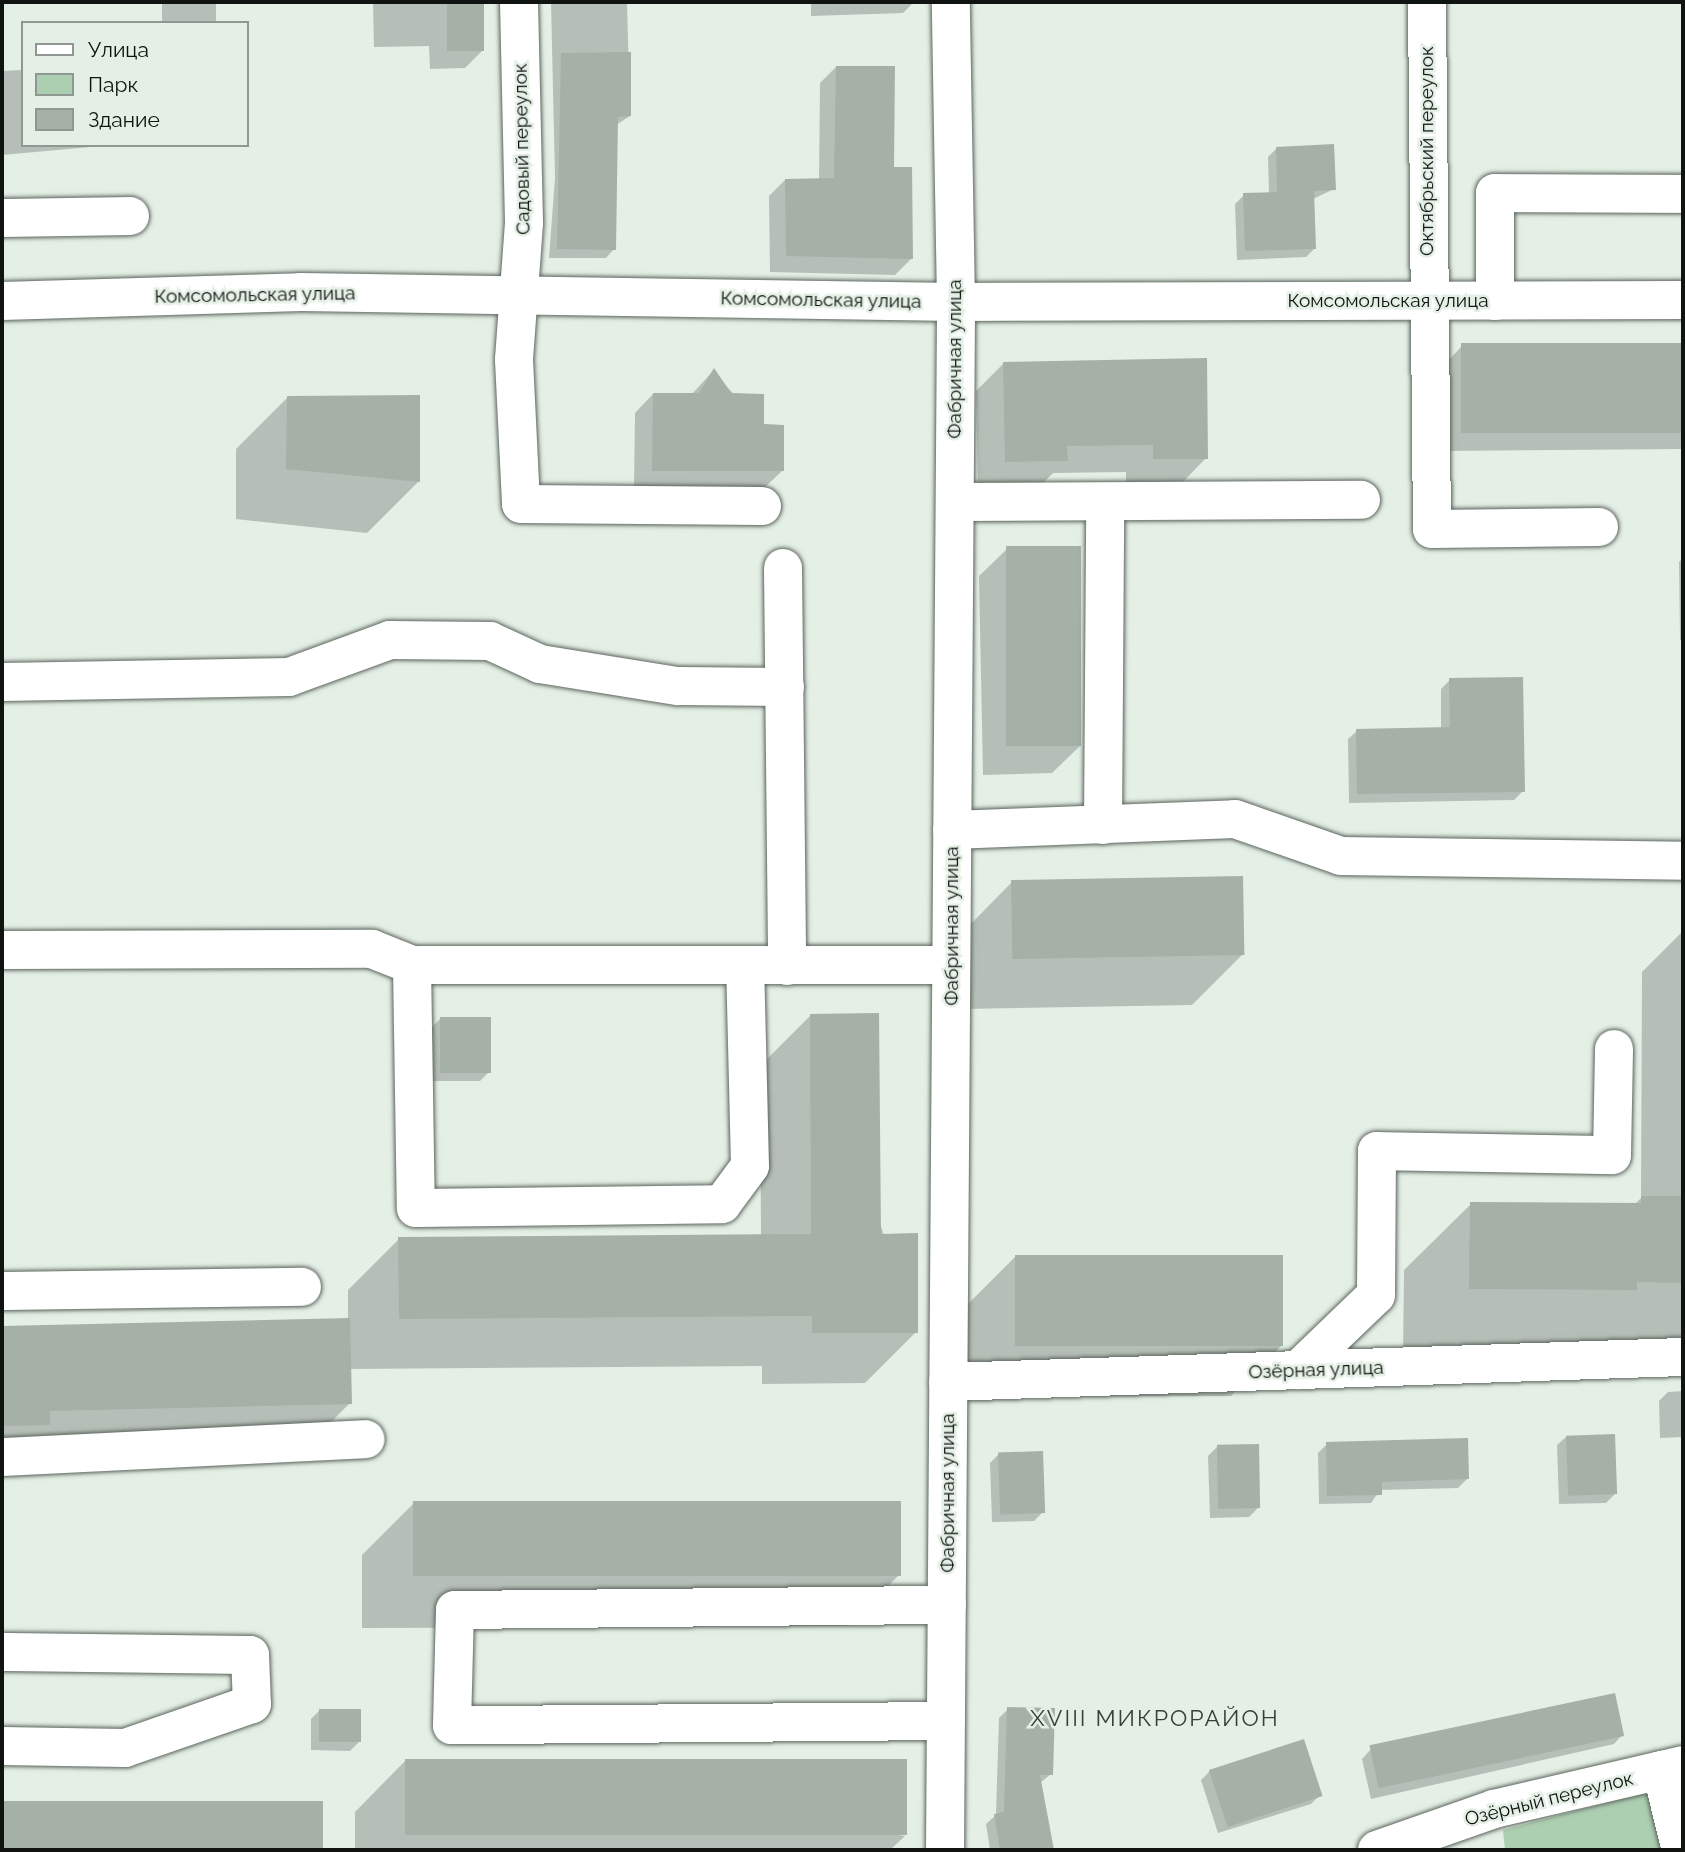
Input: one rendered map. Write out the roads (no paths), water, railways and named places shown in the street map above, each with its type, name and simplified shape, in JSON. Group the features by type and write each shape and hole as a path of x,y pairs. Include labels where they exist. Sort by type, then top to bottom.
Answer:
{"street":[{"name":"Садовый переулок","path":"519,2 522,296 514,360 520,504 762,506"},
{"name":"Фабричная улица","path":"945,1850 956,302 951,2"},
{"name":"Октябрьский переулок","path":"1427,2 1432,529 1599,527"},
{"path":"1495,301 1495,193 1683,194"},
{"path":"2,218 130,216"},
{"name":"Комсомольская улица","path":"2,301 301,292 956,302 1683,300"},
{"path":"955,502 1105,505 1361,499"},
{"path":"1103,825 1105,505"},
{"path":"783,568 787,966"},
{"path":"2,682 289,677 403,640 490,641 540,664 678,685 785,687"},
{"path":"953,830 1235,819 1341,856 1683,861"},
{"path":"2,950 372,949 412,965 951,965"},
{"path":"412,965 416,1208 722,1204 750,1166 745,966"},
{"path":"1298,1370 1376,1295 1377,1151 1612,1155 1614,1049"},
{"path":"2,1292 302,1287"},
{"name":"Озёрная улица","path":"948,1382 1683,1357"},
{"path":"2,1457 366,1438"},
{"path":"946,1721 452,1725 454,1610 947,1605"},
{"path":"2,1652 250,1655 252,1704 125,1748 2,1746"},
{"path":"1672,1768 1681,1850"},
{"name":"Озёрный переулок","path":"1377,1850 1494,1809 1672,1768"}],"district":[{"name":"XVIII МИКРОРАЙОН","path":"1155,1718"}]}
